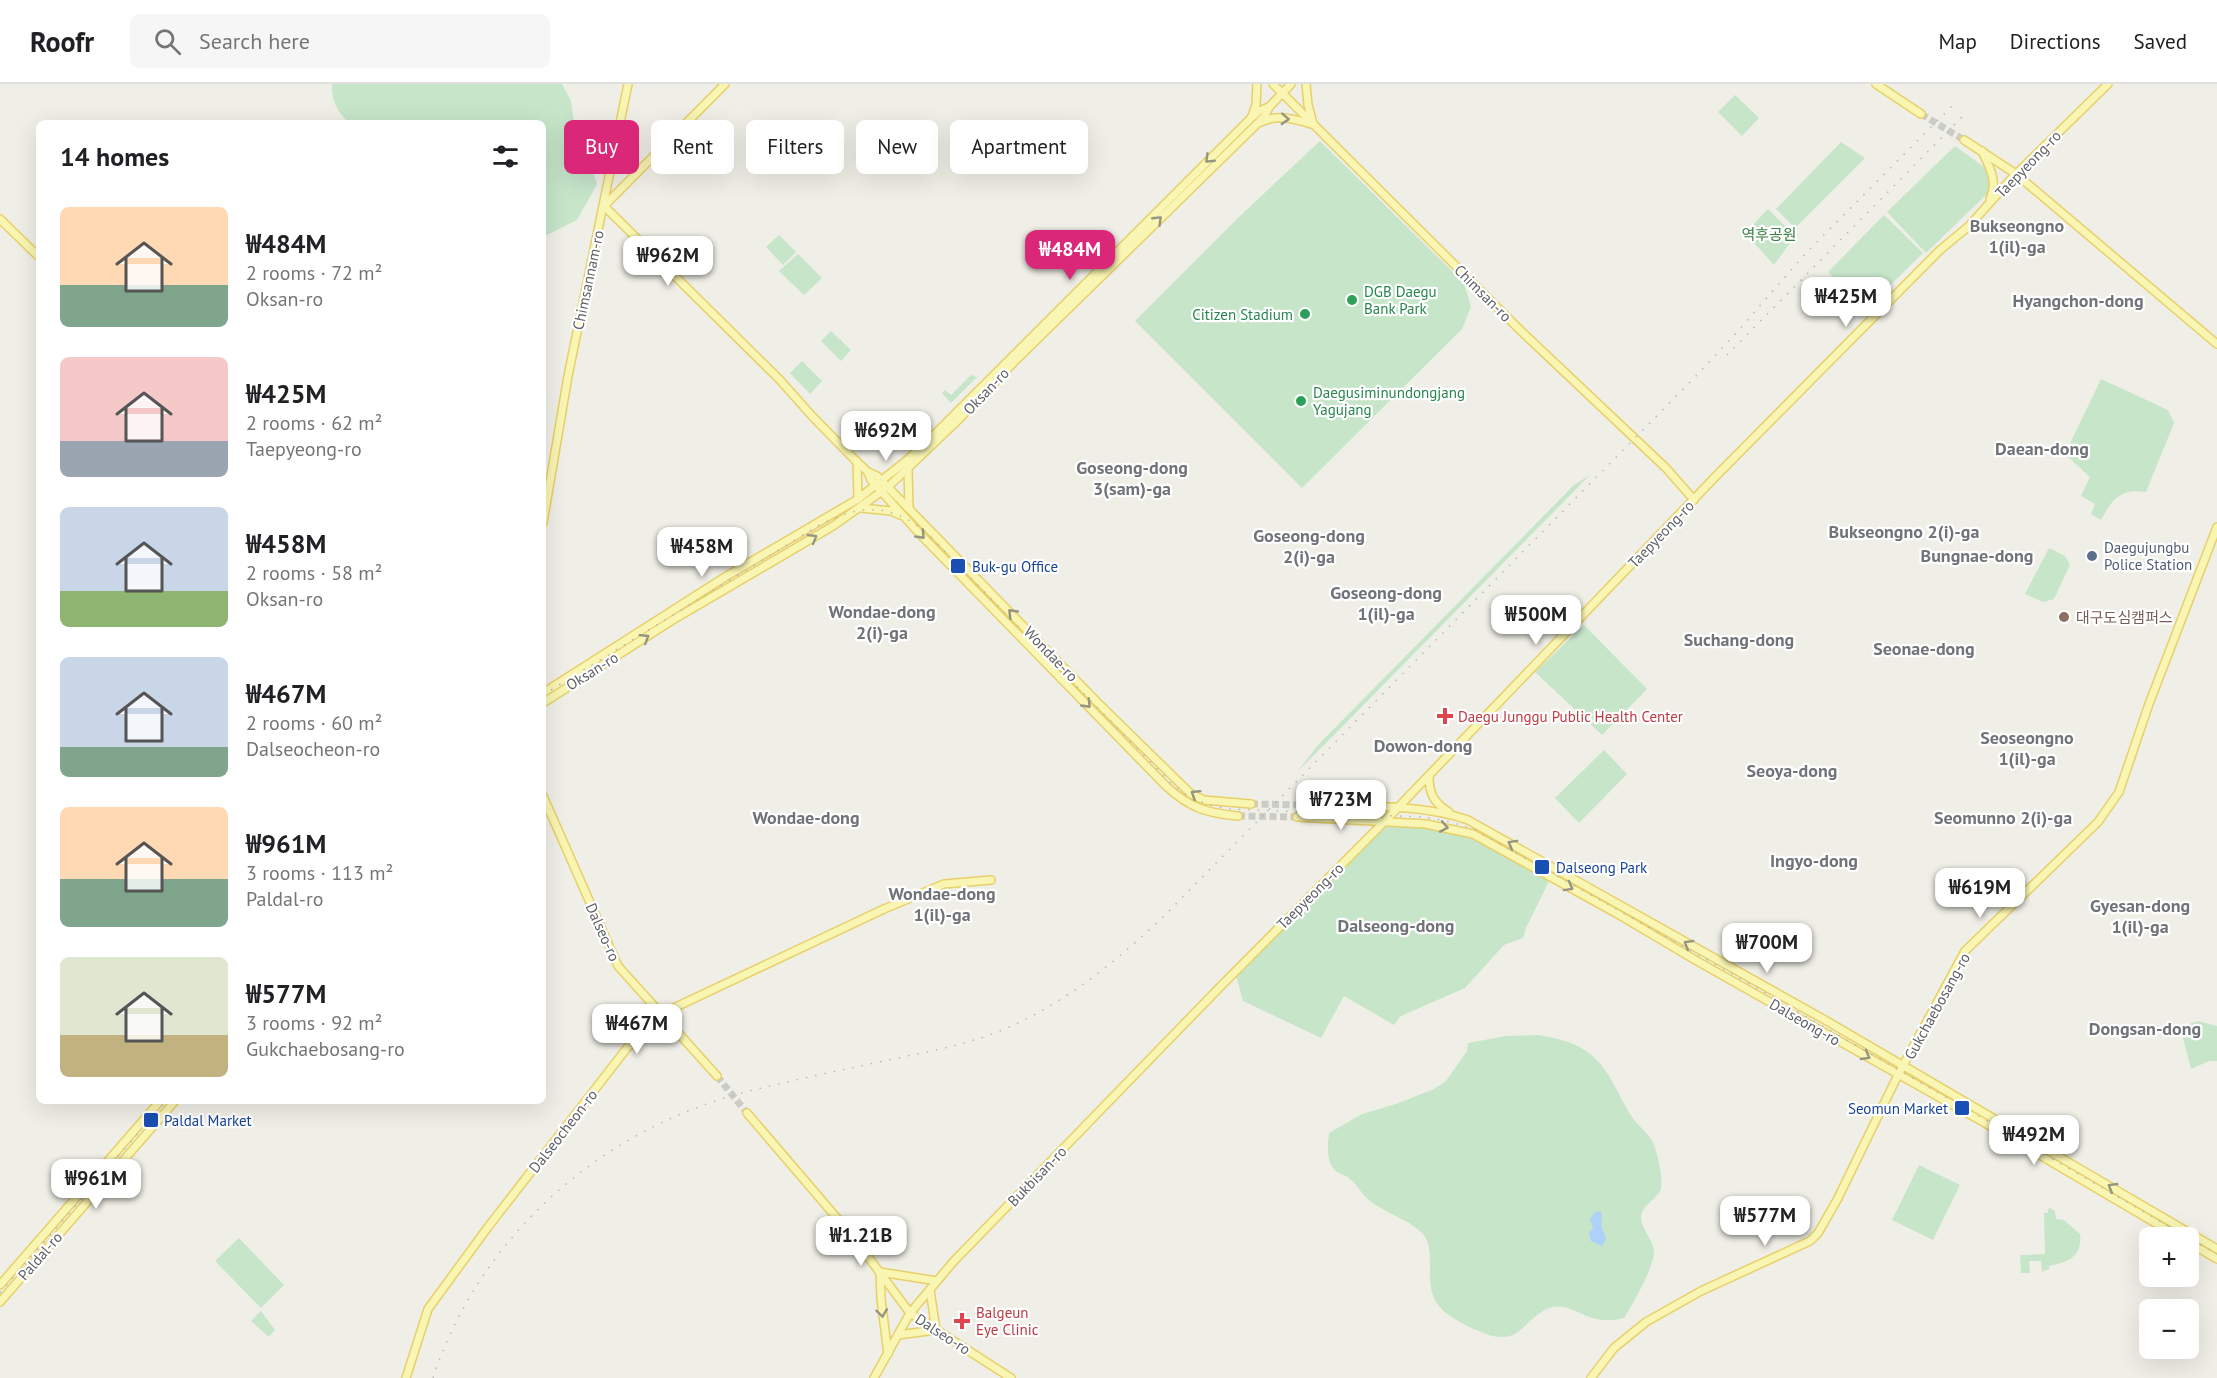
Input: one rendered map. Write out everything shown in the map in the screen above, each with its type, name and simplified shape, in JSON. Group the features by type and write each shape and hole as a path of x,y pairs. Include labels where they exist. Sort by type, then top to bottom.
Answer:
{"main road":[{"name":"Chimsannam-ro","path":"546,505 568,376 628,84"},
{"path":"604,206 725,84"},
{"path":"1251,118 1256,105 1257,84"},
{"name":"Chimsan-ro","path":"1273,84 1520,330 1666,468 1694,500"},
{"name":"Oksan-ro","path":"882,486 908,469 1265,116 1269,107 1291,84"},
{"path":"1306,84 1308,105 1314,125"},
{"path":"1876,84 1921,114"},
{"name":"Taepyeong-ro","path":"1218,989 1397,809 1694,500 1935,255 1969,226 2016,174 2108,84"},
{"name":"Oksan-ro","path":"546,701 671,621 859,509 1251,118 1259,111 1269,107"},
{"path":"1256,125 1267,119 1288,118 1314,125"},
{"path":"1964,140 2016,174 2217,344"},
{"path":"1982,151 1993,175 1995,189 1987,207"},
{"name":"Wondae-ro","path":"604,206 779,379 857,462 868,472 877,476 903,516 1166,786 1180,799 1205,812 1238,816"},
{"path":"0,219 36,254"},
{"path":"857,462 858,499"},
{"path":"908,469 909,508"},
{"path":"546,691 725,577 882,486"},
{"name":"Wondae-ro","path":"882,486 909,508 1097,702 1191,794 1204,800 1251,804"},
{"path":"859,509 873,508 903,516"},
{"name":"Gukchaebosang-ro","path":"1591,1378 1614,1348 1646,1322 1710,1287 1810,1241 1818,1233 1837,1200 1898,1075 1965,951 2098,822 2119,792 2149,704 2217,527"},
{"path":"1429,776 1431,796 1437,805 1507,841 1825,1020 2217,1249"},
{"name":"Dalseo-ro","path":"546,803 618,966 717,1076"},
{"path":"1308,805 1427,810 1457,816"},
{"path":"1297,817 1386,820"},
{"name":"Dalseong-ro","path":"1386,820 1426,824 1473,834 1992,1127 2162,1227"},
{"name":"Dalseocheon-ro","path":"406,1378 428,1309 627,1048 662,1014 884,909 944,884 991,880"},
{"name":"Bukbisan-ro","path":"874,1378 910,1313 937,1281 1218,989"},
{"path":"0,1286 157,1104"},
{"name":"Paldal-ro","path":"0,1302 172,1104"},
{"name":"Dalseo-ro","path":"747,1113 854,1238 910,1313 1011,1378"},
{"path":"2199,1248 2217,1259"},
{"path":"888,1354 880,1272 937,1281"},
{"path":"898,1335 936,1330 930,1290"}],"green space":[{"path":"332,84 562,84 571,101 574,120 564,120 564,174 593,174 597,184 577,220 546,236 546,120 346,120 336,105"},
{"path":"1735,95 1759,118 1742,136 1718,112"},
{"name":"Citizen Stadium","path":"1320,141 1464,283 1471,307 1462,329 1302,488 1135,321 1241,215"},
{"path":"1841,142 1865,158 1795,228 1776,209"},
{"path":"1955,146 1988,170 1992,183 1989,192 1926,253 1887,212"},
{"name":"역후공원","path":"1768,209 1795,236 1774,265 1745,233"},
{"path":"1884,215 1923,253 1867,308 1828,272"},
{"path":"779,235 796,252 783,265 766,247"},
{"path":"798,254 822,278 804,295 779,271"},
{"path":"831,331 851,350 841,361 821,341"},
{"path":"802,361 822,381 810,394 790,373"},
{"path":"971,375 977,377 951,403 942,393 945,390 951,395"},
{"path":"2101,379 2168,410 2174,423 2146,492 2130,492 2118,497 2109,506 2101,520 2091,514 2095,504 2081,496 2090,477 2065,454"},
{"path":"1590,475 1297,772 1319,744 1574,485"},
{"path":"2049,548 2065,556 2070,565 2054,599 2043,602 2025,594"},
{"path":"1584,625 1647,689 1602,735 1535,672"},
{"path":"1604,750 1627,774 1579,823 1555,798"},
{"path":"1386,820 1459,830 1551,877 1523,938 1504,945 1465,988 1401,1016 1394,1025 1344,996 1321,1038 1243,1001 1235,972"},
{"path":"2198,1021 2217,1026 2217,1061 2209,1061 2191,1069 2180,1027"},
{"path":"1538,1035 1569,1042 1594,1057 1601,1064 1632,1117 1653,1143 1660,1170 1661,1188 1657,1196 1644,1209 1641,1217 1653,1247 1653,1258 1642,1285 1624,1318 1600,1320 1558,1306 1543,1311 1515,1334 1506,1337 1495,1336 1463,1324 1440,1307 1432,1294 1430,1255 1426,1238 1409,1223 1370,1201 1352,1180 1333,1168 1328,1154 1329,1133 1362,1114 1434,1089 1446,1081 1467,1051 1468,1043 1506,1036"},
{"path":"1919,1165 1960,1185 1933,1240 1892,1220"},
{"path":"2050,1208 2055,1211 2056,1219 2064,1220 2080,1234 2077,1253 2062,1263 2049,1266 2049,1269 2042,1272 2041,1261 2029,1261 2030,1273 2021,1273 2021,1255 2045,1254 2044,1213 2048,1213"},
{"path":"239,1238 284,1285 261,1308 215,1261"},
{"path":"261,1311 275,1330 269,1337 251,1321"}],"water":[{"path":"1600,1211 1601,1225 1606,1239 1602,1246 1591,1241 1589,1233 1593,1228 1590,1219 1595,1212"}],"tunnel":[{"path":"1921,114 1964,140"},
{"path":"1251,804 1308,805"},
{"path":"1238,816 1297,817"},
{"path":"717,1076 747,1113"}],"railway":[{"path":"433,1378 454,1326 481,1278 515,1234 553,1195 596,1161 643,1132 693,1109 746,1092 951,1046 995,1033 1065,997 1127,950 1166,914 1697,375 1805,254 1953,105"},
{"path":"1727,355 1964,115"},
{"path":"546,693 821,524 836,517 863,510 876,510 901,516 927,533 1172,784 1192,799 1231,809 1422,817 1447,821 1473,829 1729,972 2217,1254"},
{"path":"0,1293 163,1104"}],"place":[{"name":"DGB Daegu Bank Park","path":"1352,300"},
{"name":"Citizen Stadium","path":"1305,314"},
{"name":"Daegusiminundongjang Yagujang","path":"1301,401"},
{"name":"Daegujungbu Police Station","path":"2092,556"},
{"name":"Buk-gu Office","path":"958,566"},
{"name":"대구도심캠퍼스","path":"2064,617"},
{"name":"Daegu Junggu Public Health Center","path":"1445,716"},
{"name":"Dalseong Park","path":"1542,867"},
{"name":"Seomun Market","path":"1962,1108"},
{"name":"Paldal Market","path":"151,1120"},
{"name":"Balgeun Eye Clinic","path":"962,1321"}],"district":[{"name":"Bukseongno 1(il)-ga","path":"2017,235"},
{"name":"Hyangchon-dong","path":"2078,300"},
{"name":"Daean-dong","path":"2042,448"},
{"name":"Goseong-dong 3(sam)-ga","path":"1132,478"},
{"name":"Bukseongno 2(i)-ga","path":"1904,531"},
{"name":"Goseong-dong 2(i)-ga","path":"1309,545"},
{"name":"Bungnae-dong","path":"1977,555"},
{"name":"Goseong-dong 1(il)-ga","path":"1386,602"},
{"name":"Wondae-dong 2(i)-ga","path":"882,621"},
{"name":"Suchang-dong","path":"1739,639"},
{"name":"Seonae-dong","path":"1924,648"},
{"name":"Dowon-dong","path":"1423,745"},
{"name":"Seoseongno 1(il)-ga","path":"2027,747"},
{"name":"Seoya-dong","path":"1792,770"},
{"name":"Wondae-dong","path":"806,817"},
{"name":"Seomunno 2(i)-ga","path":"2003,817"},
{"name":"Ingyo-dong","path":"1814,860"},
{"name":"Wondae-dong 1(il)-ga","path":"942,903"},
{"name":"Gyesan-dong 1(il)-ga","path":"2140,915"},
{"name":"Dalseong-dong","path":"1396,925"},
{"name":"Dongsan-dong","path":"2145,1028"}]}
